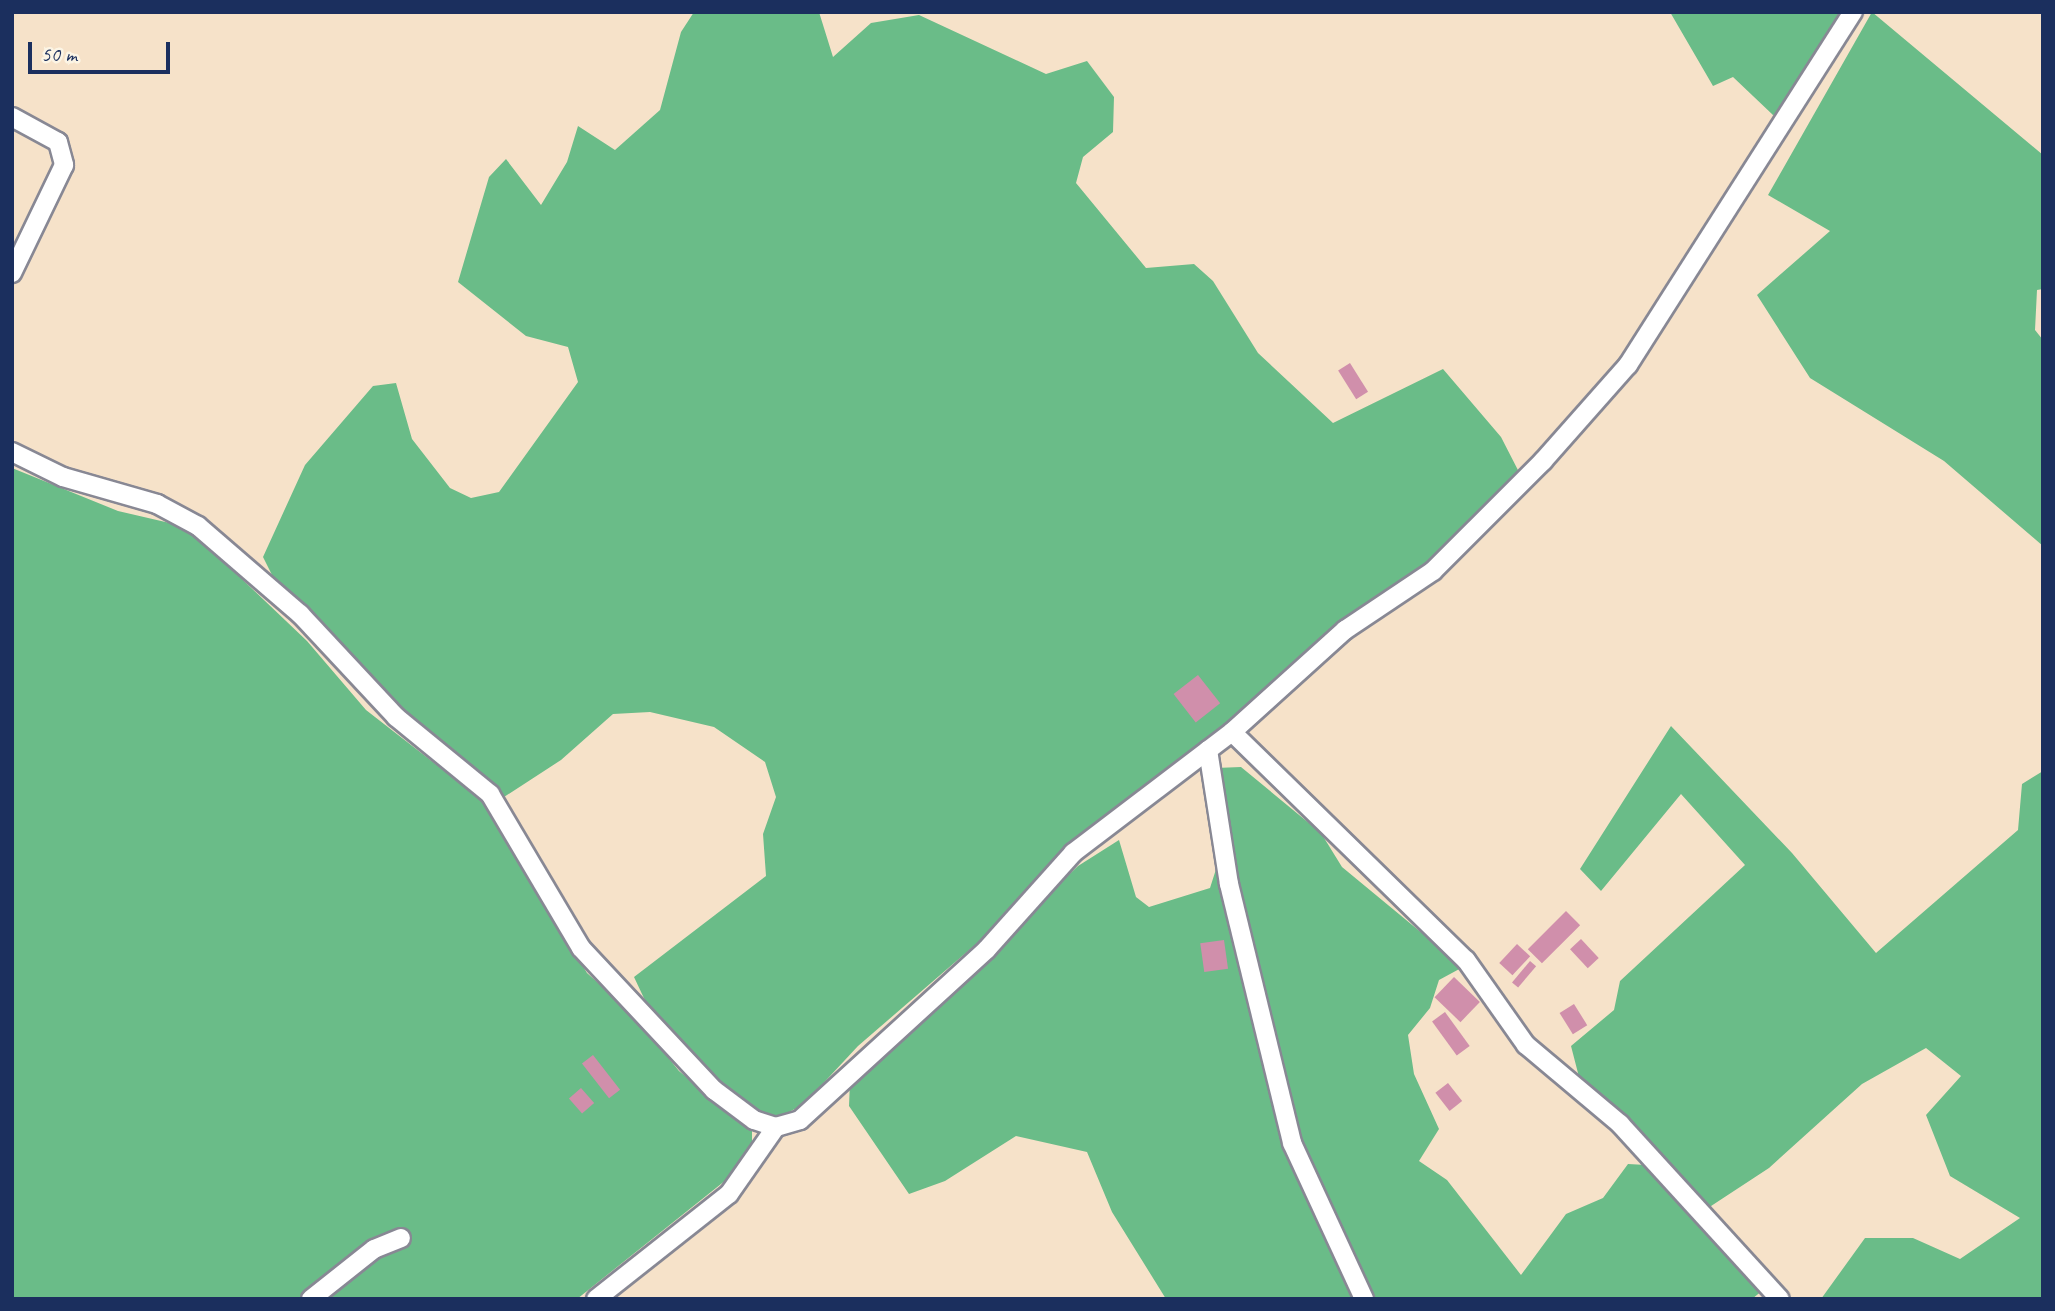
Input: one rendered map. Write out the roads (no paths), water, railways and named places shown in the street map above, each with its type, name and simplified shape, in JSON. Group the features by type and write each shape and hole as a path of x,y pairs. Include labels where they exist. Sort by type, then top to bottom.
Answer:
{"street":[{"path":"12,452 63,477 157,504 198,526 300,614 396,717 490,794 581,948 714,1090 754,1120 776,1127 800,1120 987,950 1073,853 1232,732 1345,630 1433,571 1629,365 1853,12"},
{"path":"12,117 58,142 64,165 12,272"},
{"path":"1232,732 1466,960 1526,1045 1620,1124 1780,1299"},
{"path":"1208,750 1228,884 1292,1143 1364,1299"},
{"path":"596,1299 729,1194 776,1127"},
{"path":"312,1299 374,1249 401,1238"}]}
